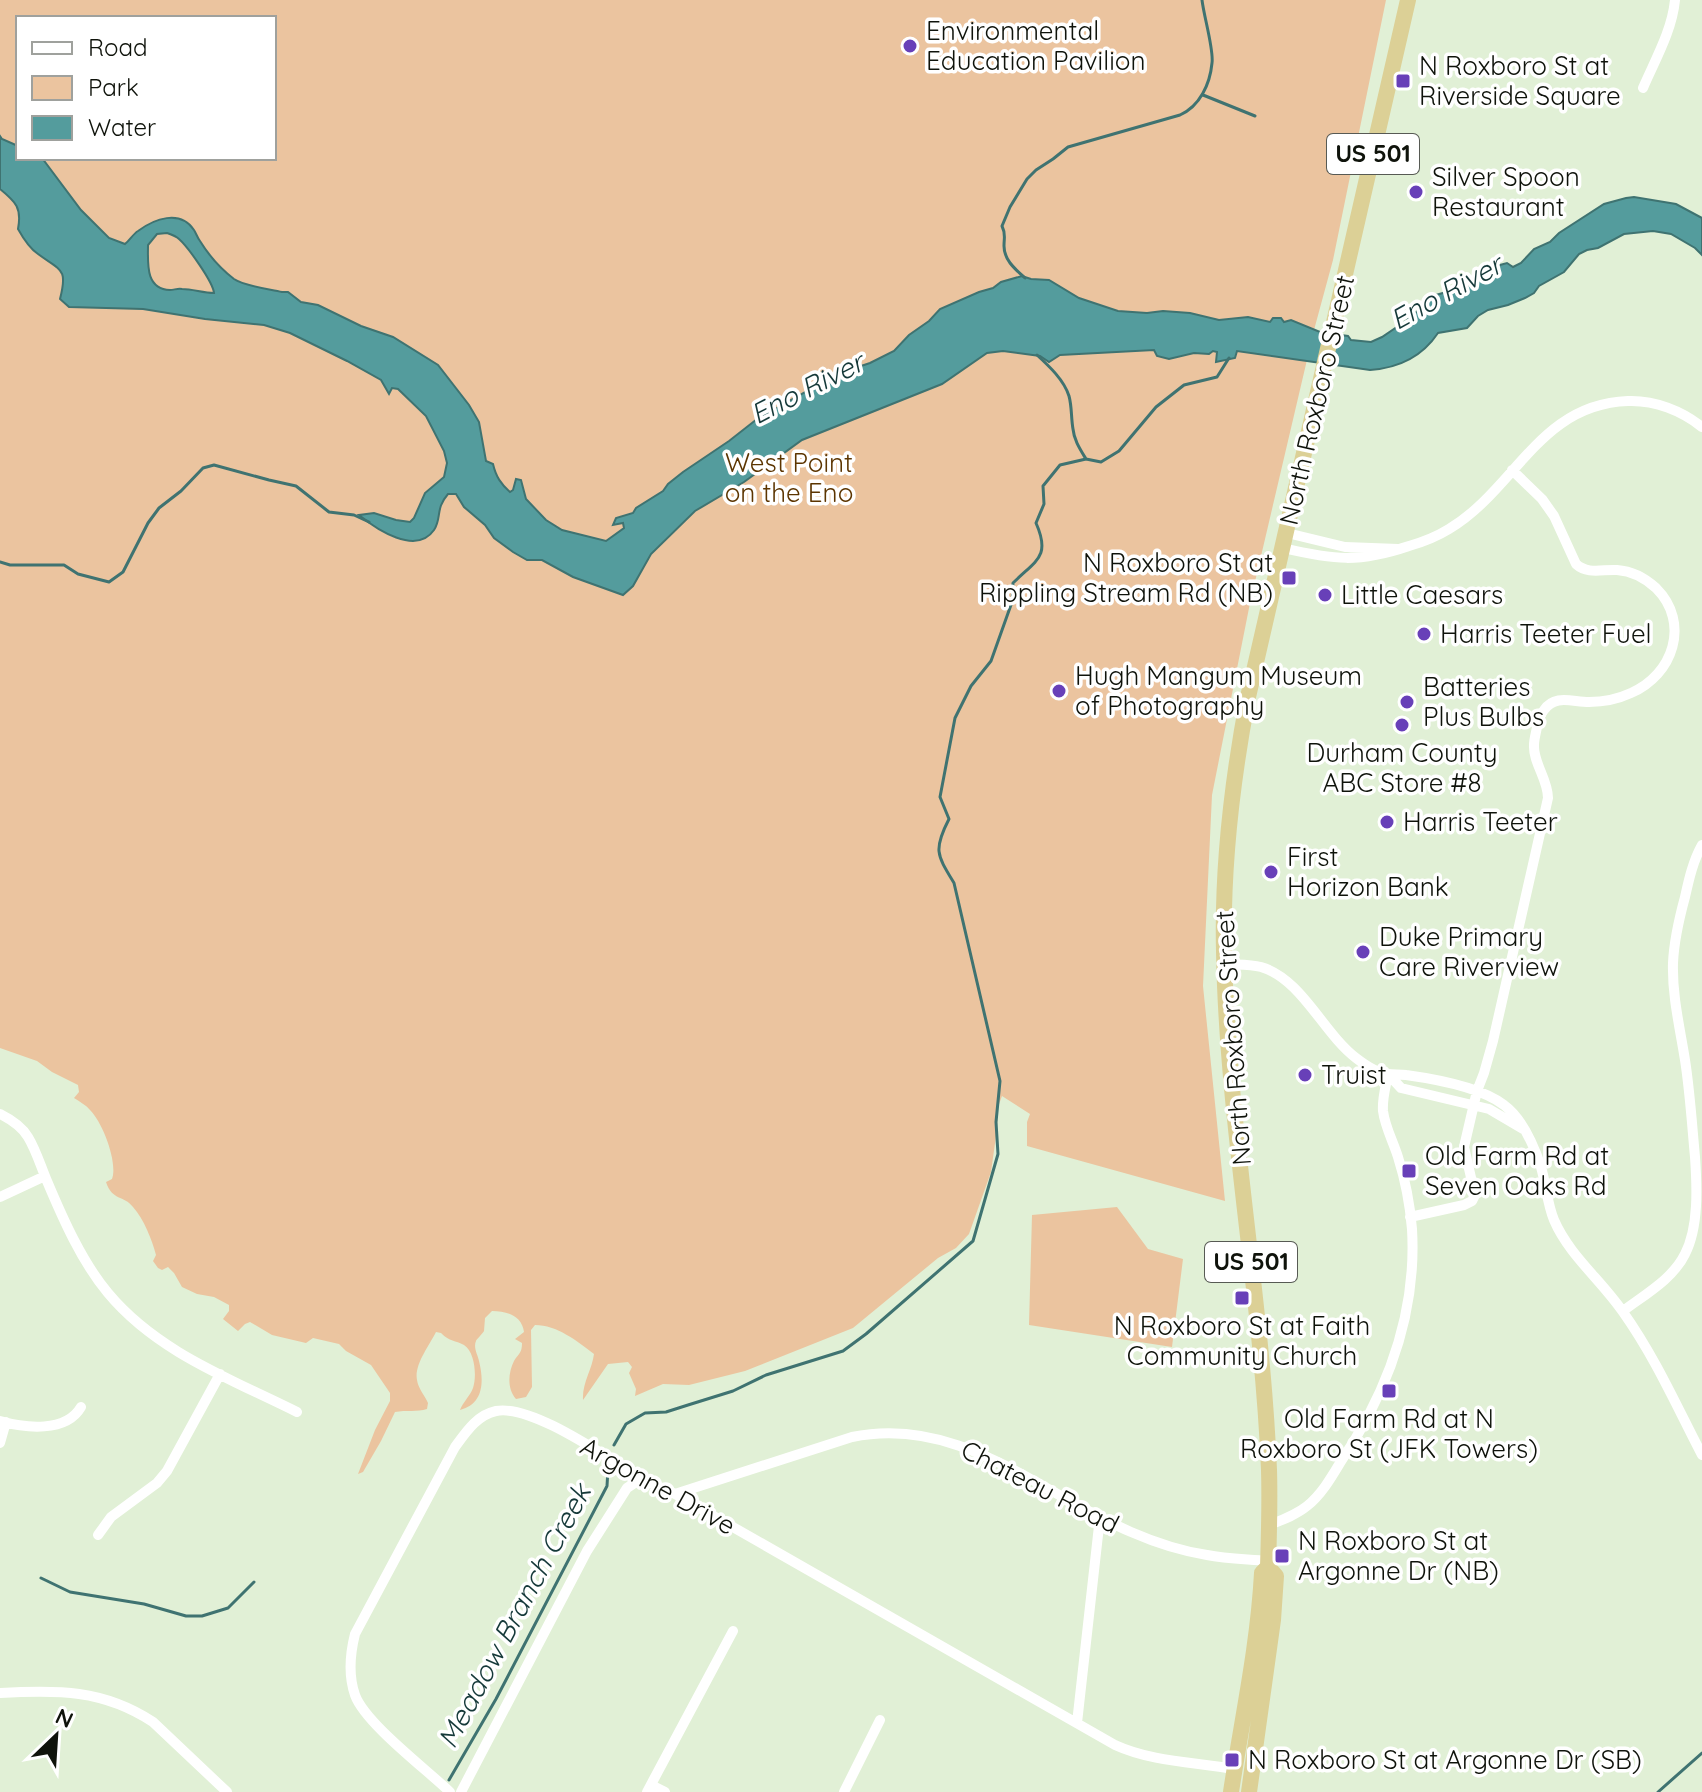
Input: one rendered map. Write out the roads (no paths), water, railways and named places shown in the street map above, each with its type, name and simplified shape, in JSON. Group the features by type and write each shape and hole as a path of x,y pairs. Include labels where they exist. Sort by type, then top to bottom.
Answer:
{"highway":[{"name":"North Roxboro Street","path":"1231,1792 1249,1689 1262,1573 1268,1564 1269,1470 1224,964 1226,869 1239,746 1255,667 1408,0"},
{"name":"North Roxboro Street","path":"1249,1792 1273,1620 1276,1576 1268,1564"},
{"path":"1249,1689 1253,1706 1246,1757 1253,1769"},
{"path":"1234,1769 1243,1777 1241,1792"}],"street":[{"path":"1643,88 1668,29 1675,0"},
{"path":"1285,541 1345,559 1374,557 1441,533 1464,519 1484,501 1557,425 1576,413 1609,403 1633,401 1665,407 1702,427"},
{"path":"1410,1217 1464,1205 1472,1201 1475,1191 1464,1147 1490,1051 1548,798 1548,788 1534,747 1539,718 1545,707 1555,700 1609,700 1640,689 1656,678 1668,659 1674,641 1671,610 1654,586 1628,572 1581,569 1559,524 1542,499 1512,470"},
{"path":"1623,1311 1678,1265 1688,1247 1693,1222 1697,1194 1692,1128 1673,965 1679,920 1694,862 1702,845"},
{"path":"1224,964 1260,966 1281,976 1351,1054 1376,1071 1404,1074 1477,1091 1503,1104 1518,1117 1541,1167 1555,1223 1574,1254 1623,1311 1699,1442 1702,1455"},
{"path":"1388,1074 1401,1088 1474,1104 1498,1113 1523,1129"},
{"path":"1269,1525 1300,1511 1319,1494 1347,1453 1387,1379 1398,1348 1408,1305 1412,1248 1410,1217 1399,1159 1383,1113 1388,1074"},
{"path":"0,1114 27,1135 63,1220 108,1293 164,1343 297,1412"},
{"path":"0,1197 45,1176"},
{"path":"98,1535 111,1517 157,1483 167,1471 220,1374"},
{"path":"0,1443 3,1422 49,1426 69,1420 81,1407"},
{"name":"Argonne Drive","path":"450,1792 361,1707 351,1682 350,1659 355,1634 455,1447 478,1420 491,1413 510,1410 534,1416 607,1456 1115,1745 1138,1754 1172,1761 1234,1769"},
{"name":"Chateau Road","path":"675,1494 825,1444 866,1434 894,1432 934,1437 987,1457 1131,1532 1208,1556 1268,1564"},
{"path":"461,1792 587,1551 627,1488 642,1478"},
{"path":"1077,1723 1100,1517"},
{"path":"665,1792 649,1788 733,1631"},
{"path":"0,1693 79,1692 118,1703 153,1722 227,1792"},
{"path":"844,1792 880,1720"}],"water":[{"path":"0,136 16,145 16,160 44,160 81,210 109,238 125,244 136,232 159,220 182,220 194,230 215,261 238,281 288,292 301,302 318,305 361,326 393,337 438,365 469,405 479,422 486,461 493,464 501,483 510,492 516,479 521,480 526,499 546,520 562,530 606,541 624,528 623,523 613,525 616,518 633,513 683,472 757,419 843,372 894,351 940,309 1022,276 1049,280 1079,298 1118,311 1190,313 1219,320 1248,317 1270,322 1273,318 1281,318 1284,322 1291,320 1320,332 1371,342 1407,320 1436,295 1467,286 1500,265 1507,263 1513,267 1521,263 1534,249 1550,242 1604,204 1626,198 1676,204 1702,218 1702,255 1671,234 1653,231 1624,234 1579,254 1564,272 1525,298 1488,310 1467,328 1438,333 1417,355 1381,369 1237,351 1235,358 1216,362 1217,352 1213,351 1169,359 1157,356 1154,350 1060,355 1049,362 1040,356 1003,351 987,353 942,384 802,440 744,482 695,511 651,554 633,586 623,595 573,577 542,560 527,560 513,552 494,538 485,525 464,507 456,494 448,494 434,530 417,541 396,538 375,527 359,515 374,513 410,522 425,493 444,477 447,463 426,416 398,389 392,388 389,394 381,380 347,361 290,333 264,325 143,309 69,307 60,299 61,271 26,243 18,229 16,206 0,189","holes":["168,233 178,238 205,273 214,293 162,289 152,280 148,267 148,245 157,234"]}],"waterway":[{"path":"1025,278 1006,256 1002,226 1027,179 1068,147 1180,115 1193,106 1206,86 1212,63 1202,0"},
{"path":"1203,95 1255,116"},
{"path":"1037,355 1067,390 1075,437 1086,459"},
{"name":"Meadow Branch Creek","path":"614,1445 626,1424 645,1413 666,1412 843,1351 973,1241 998,1154 996,1122 1000,1081 954,883 939,852 949,819 940,797 955,718 971,686 991,661 1012,602 1013,583 1039,557 1042,543 1036,523 1044,504 1043,486 1060,465 1086,459 1101,462 1119,451 1156,407 1184,385 1217,377 1229,358"},
{"path":"0,562 10,565 64,565 78,574 109,582 123,572 159,508 203,468 214,465 296,486 329,512 354,515 369,522"},
{"name":"Meadow Branch Creek","path":"449,1780 496,1699 607,1486 608,1469"},
{"path":"41,1578 70,1592 144,1604 186,1616 202,1616 228,1608 254,1582"},
{"path":"1658,1792 1702,1753"}],"place":[{"name":"Environmental Education Pavilion","path":"910,46"},
{"name":"N Roxboro St at Riverside Square","path":"1403,81"},
{"name":"Silver Spoon Restaurant","path":"1416,192"},
{"name":"N Roxboro St at Rippling Stream Rd (NB)","path":"1289,578"},
{"name":"Little Caesars","path":"1325,595"},
{"name":"Harris Teeter Fuel","path":"1424,634"},
{"name":"Hugh Mangum Museum of Photography","path":"1059,691"},
{"name":"Batteries Plus Bulbs","path":"1407,702"},
{"name":"Durham County ABC Store #8","path":"1402,725"},
{"name":"Harris Teeter","path":"1387,822"},
{"name":"First Horizon Bank","path":"1271,872"},
{"name":"Duke Primary Care Riverview","path":"1363,952"},
{"name":"Truist","path":"1305,1075"},
{"name":"Old Farm Rd at Seven Oaks Rd","path":"1409,1171"},
{"name":"N Roxboro St at Faith Community Church","path":"1242,1298"},
{"name":"Old Farm Rd at N Roxboro St (JFK Towers)","path":"1389,1391"},
{"name":"N Roxboro St at Argonne Dr (NB)","path":"1282,1556"},
{"name":"N Roxboro St at Argonne Dr (SB)","path":"1232,1760"}],"water label":[{"name":"Eno River","path":"1446,292"},
{"name":"Eno River","path":"807,388"}],"park label":[{"name":"West Point on the Eno","path":"789,478"}]}
